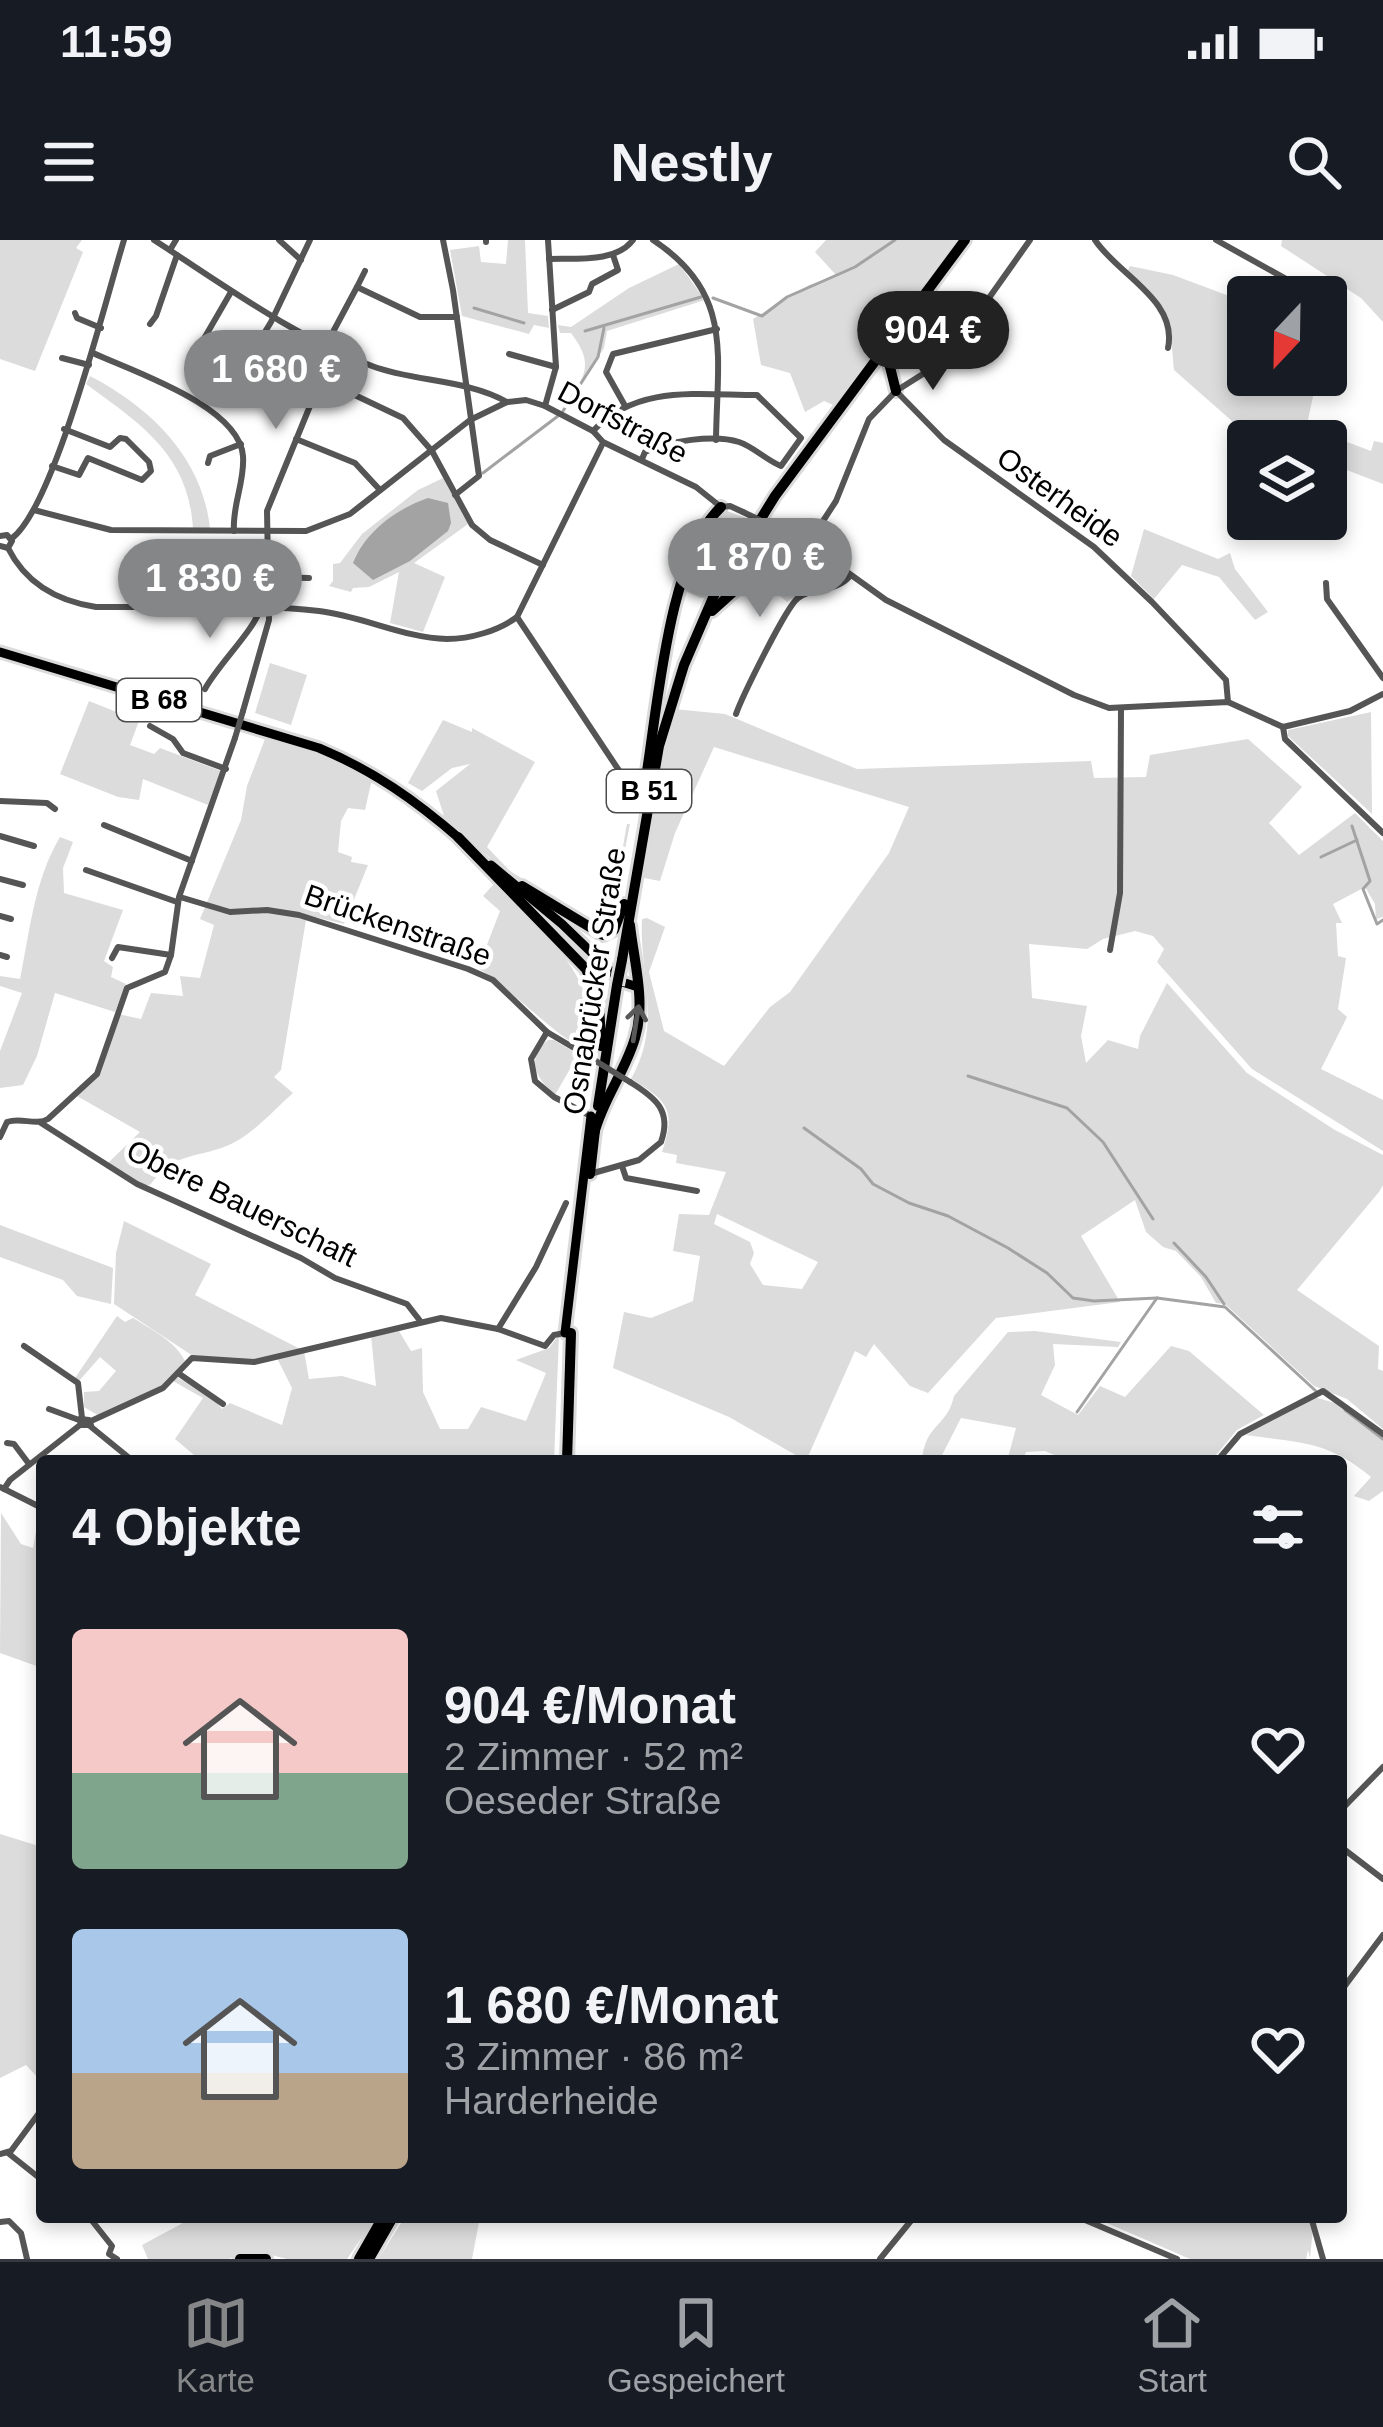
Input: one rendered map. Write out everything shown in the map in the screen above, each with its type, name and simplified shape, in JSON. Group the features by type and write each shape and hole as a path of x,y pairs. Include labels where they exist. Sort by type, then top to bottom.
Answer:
{"highway":[{"name":"Osnabrücker Straße","path":"626,907 659,746 699,628 754,526 962,240"},
{"name":"Osnabrücker Straße","path":"590,1174 644,785 673,681 723,568 772,494 962,240"},
{"path":"896,391 889,359 892,346 919,302"},
{"path":"644,785 685,567 716,512"},
{"path":"699,628 729,593 808,544"},
{"path":"685,567 689,584 702,590 710,587 723,568"},
{"name":"B 68","path":"458,837 586,969 599,1000 602,1046"},
{"name":"B 68","path":"522,886 603,935 614,930 626,907"},
{"path":"594,1134 605,1098 635,1037 638,984 626,907"},
{"name":"Osnabrücker Straße","path":"591,1116 615,982"},
{"name":"Osnabrücker Straße","path":"564,1455 568,1333"},
{"path":"370,2259 381,2223"},
{"path":"356,2259 387,2223"},
{"path":"240,2259 266,2259"}],"main road":[{"name":"B 68","path":"0,652 332,754 398,788 562,924 622,982 638,984"},
{"name":"B 68","path":"458,837 522,886 624,978 638,984"},
{"name":"Osnabrücker Straße","path":"568,1333 591,1116"},
{"name":"Osnabrücker Straße","path":"568,1333 590,1174"}],"street":[{"path":"124,240 101,328 34,511 23,531 4,547 35,583 74,604 335,613 451,639 489,631 517,617 603,442"},
{"name":"Dorfstraße","path":"154,240 273,317 375,367 507,402 545,406 593,431 603,442 695,487 716,512"},
{"path":"150,324 176,240"},
{"path":"279,240 302,260"},
{"path":"242,370 310,240"},
{"path":"443,240 478,476 455,495"},
{"path":"545,406 556,368 548,240"},
{"path":"549,260 613,255 633,240"},
{"path":"652,240 678,257 700,283 717,329 716,440"},
{"path":"808,544 836,501 869,419 896,391 945,360 1030,240"},
{"path":"1095,240 1165,315 1168,348"},
{"path":"1216,240 1281,276"},
{"path":"552,310 619,270 613,255"},
{"path":"326,345 365,271"},
{"path":"357,287 425,319 458,317"},
{"path":"190,361 232,291"},
{"path":"75,313 101,328"},
{"path":"625,405 606,372 613,354 717,329"},
{"path":"0,1137 7,1122 15,1119 41,1123 97,1074 127,988 165,972 178,900 226,769 265,641 267,511 321,379 340,351"},
{"path":"92,353 217,414 236,432 244,464 233,512 234,531"},
{"path":"509,354 556,368"},
{"path":"62,358 88,364"},
{"path":"321,379 391,409 432,451 472,524 490,540 543,565"},
{"name":"Osterheide","path":"896,391 946,442 1078,533 1126,577 1226,680 1228,702"},
{"path":"593,431 625,405 664,395 757,395 801,438 781,466 738,442 716,440 657,447 642,459"},
{"path":"34,511 111,530 305,531 360,507 470,420 507,402"},
{"path":"51,466 79,475 88,458 142,480 152,471 127,439 119,438 110,447 64,429"},
{"path":"296,439 355,463 380,490"},
{"path":"208,463 210,456 241,444"},
{"path":"695,487 716,512 730,506 743,512 808,544 849,577 926,621 1074,695 1121,710 1228,702 1282,727 1349,711 1383,694"},
{"path":"820,529 819,543 830,561"},
{"path":"0,536 11,538"},
{"path":"267,577 309,578"},
{"path":"736,714 788,607 805,593 841,586 849,577"},
{"path":"1326,583 1327,599 1383,678"},
{"path":"205,689 227,653 264,609"},
{"path":"517,617 590,724 621,780"},
{"path":"1110,950 1120,893 1121,710"},
{"path":"151,726 173,739 183,753 226,769"},
{"path":"1282,727 1285,740 1383,833"},
{"path":"0,800 47,803 55,809"},
{"path":"104,825 192,862"},
{"path":"0,836 34,847"},
{"name":"Brückenstraße","path":"86,870 230,912 267,910 299,915 493,980 547,1031 661,1105 666,1129 652,1152 590,1174"},
{"path":"0,879 23,885"},
{"path":"0,916 11,919"},
{"path":"112,958 118,947 171,955"},
{"path":"547,1031 531,1059 535,1081 555,1098 591,1116"},
{"name":"Obere Bauerschaft","path":"41,1123 137,1184 335,1278 406,1304 421,1322"},
{"path":"622,1166 626,1178 697,1191"},
{"path":"681,1188 686,1176"},
{"path":"498,1329 542,1256 566,1203"},
{"path":"43,1455 84,1422 163,1388 194,1358 254,1361 441,1318 498,1329 545,1346 554,1335 568,1333"},
{"path":"25,1346 77,1383 84,1422"},
{"path":"178,1373 223,1404"},
{"path":"1222,1455 1240,1434 1317,1392 1331,1393 1383,1435"},
{"path":"49,1409 84,1422 125,1455"},
{"path":"7,1443 14,1444 30,1465"},
{"path":"36,1460 2,1488 36,1505"},
{"path":"1347,1804 1383,1767"},
{"path":"1347,1852 1383,1879"},
{"path":"1347,1983 1383,1935"},
{"path":"36,2116 4,2154 36,2176"},
{"path":"0,2222 9,2221 21,2233 27,2259"},
{"path":"94,2223 112,2246 111,2257"},
{"path":"880,2259 909,2223"},
{"path":"1092,2223 1177,2259"},
{"path":"1313,2223 1323,2259"}],"shaded area":[{"path":"0,240 82,240 76,248 83,252 35,371 0,359"},
{"path":"508,240 525,240 528,313 548,316 549,328 534,325 529,334 462,316 450,250 479,246 481,262 506,264"},
{"path":"826,240 955,240 833,405 824,401 805,412 790,373 761,365 753,319 809,285 837,276 815,252"},
{"path":"1282,240 1383,240 1383,322 1347,289 1347,276 1327,276 1281,246"},
{"path":"679,264 705,300 607,331 604,348 576,389 584,374 583,354 571,333 560,333 558,325 571,327 629,288"},
{"path":"1130,266 1173,275 1227,295 1227,396 1313,396 1308,420 1231,420 1174,370 1164,315 1127,272"},
{"path":"90,376 134,403 170,438 197,480 210,529 193,529 190,503 172,461 143,428 86,384"},
{"path":"1374,441 1383,443 1383,484 1347,470 1347,442 1371,451"},
{"path":"443,478 468,524 414,563 445,577 423,632 390,623 399,572 351,592 329,586 333,564 340,563 362,534 418,490"},
{"path":"428,498 448,503 448,531 410,561 373,580 353,563 383,523"},
{"path":"724,510 749,519 701,588 692,584 690,562"},
{"path":"761,527 799,543 719,596"},
{"path":"1144,529 1218,559 1230,553 1235,569 1268,612 1255,620 1219,577 1182,565 1154,599 1131,576"},
{"path":"804,560 822,562 838,580 810,587 787,602 764,582"},
{"path":"270,663 307,675 291,725 255,713"},
{"path":"89,701 139,721 130,745 154,754 160,748 221,771 208,805 143,779 139,800 118,797 60,774"},
{"path":"674,709 725,714 857,769 1091,761 1094,778 1146,777 1150,755 1248,739 1302,787 1269,823 1299,855 1355,813 1383,841 1383,917 1376,919 1375,904 1365,887 1333,904 1342,923 1336,923 1338,956 1346,958 1338,1009 1347,1017 1321,1069 1383,1100 1383,1151 1252,1069 1157,962 1164,949 1153,936 1135,931 1103,939 1087,949 1029,944 1032,998 1087,1006 1081,1036 1086,1063 1108,1040 1138,1049 1167,983 1247,1073 1383,1155 1379,1192 1297,1290 1379,1346 1383,1429 1347,1399 1314,1386 1225,1304 1216,1303 1201,1277 1176,1251 1146,1232 1135,1200 1081,1236 1120,1302 996,1318 928,1393 910,1386 874,1344 866,1357 855,1351 809,1455 796,1455 729,1417 613,1368 624,1312 651,1318 693,1301 700,1256 673,1251 679,1214 709,1215 726,1172 676,1163 677,1155 662,1152 668,1126 666,1108 631,1079 641,1058 648,1019 642,919 665,927 649,972 664,1031 724,1066 770,1007 790,992 889,853 909,807 714,747 675,833 660,881 639,877","holes":["717,1214 818,1262 802,1289 763,1285 750,1264 754,1253 750,1242 714,1224"]},
{"path":"1371,712 1372,814 1288,736 1288,730"},
{"path":"443,720 472,732 472,728 535,762 487,847 510,871 599,926 614,893 630,824 609,929 602,931 503,869 445,819 436,791 470,764 452,768 422,791 408,783"},
{"path":"265,739 316,753 372,779 365,810 348,808 341,821 338,852 352,857 351,862 368,865 344,924 299,913 306,920 281,1070 274,1077 293,1093 241,1138 179,1160 144,1185 107,1164 140,1132 77,1096 101,1072 118,1014 141,1019 151,993 183,996 180,976 200,978 214,925 200,919 241,820 247,786"},
{"path":"60,837 73,842 63,868 64,893 123,910 104,961 113,967 111,977 126,984 115,1012 55,993 37,1056 23,1085 0,1088 0,1051 22,993 0,986 0,976 20,979 39,889"},
{"path":"494,884 550,940 579,979 593,1027 592,1055 478,968 500,911 483,896"},
{"path":"548,1040 594,1064 593,1074 574,1062 555,1095 543,1082 535,1061"},
{"path":"124,1221 211,1264 195,1295 304,1351 309,1379 342,1376 376,1386 371,1335 399,1331 411,1351 422,1348 423,1392 440,1429 468,1429 481,1407 526,1421 546,1373 516,1360 549,1348 559,1335 554,1455 194,1455 175,1439 203,1398 173,1381 176,1377 209,1394 222,1409 230,1403 282,1425 292,1388 277,1358 254,1362 193,1356 114,1304 116,1253"},
{"path":"0,1225 113,1268 111,1304 77,1296 63,1280 0,1257"},
{"path":"117,1316 125,1322 133,1318 155,1331 185,1361 162,1387 99,1416 84,1407 84,1392 99,1391 116,1371 100,1357 79,1381 75,1378"},
{"path":"1008,1332 1121,1342 1118,1347 1053,1344 1055,1365 1041,1395 1078,1415 1100,1386 1125,1397 1171,1346 1189,1351 1264,1415 1237,1430 1216,1455 1055,1455 1045,1451 1009,1455 1016,1428 961,1418 942,1455 923,1455 927,1439 954,1396"},
{"path":"1314,1397 1335,1403 1383,1440 1383,1491 1369,1501 1354,1496 1371,1477 1347,1460 1347,1455 1246,1435"},
{"path":"1,1513 21,1544 33,1548 36,1532 36,1666 0,1653"},
{"path":"0,1834 36,1845 36,2076 26,2065 0,2078"},
{"path":"183,2223 372,2223 347,2259 287,2259 260,2252 228,2259 148,2259 142,2245"},
{"path":"401,2223 479,2223 472,2259 378,2259"},
{"path":"1107,2223 1311,2223 1313,2229 1310,2258 1308,2250 1306,2259 1190,2259"}],"waterway":[{"path":"713,298 762,316 787,297 855,267 895,240"},
{"path":"585,331 701,297"},
{"path":"474,308 524,323"},
{"path":"563,411 598,357 604,328"},
{"path":"483,473 558,416"},
{"path":"1352,826 1370,881 1363,889 1377,924 1383,920"},
{"path":"1321,857 1357,840"},
{"path":"968,1076 1067,1108 1103,1142 1153,1219"},
{"path":"804,1128 861,1169 873,1184 1008,1248 1047,1273 1073,1298 1157,1298"},
{"path":"1174,1243 1224,1304"},
{"path":"1077,1412 1157,1298 1225,1307 1318,1393"},
{"path":"1345,1410 1383,1439"}]}
